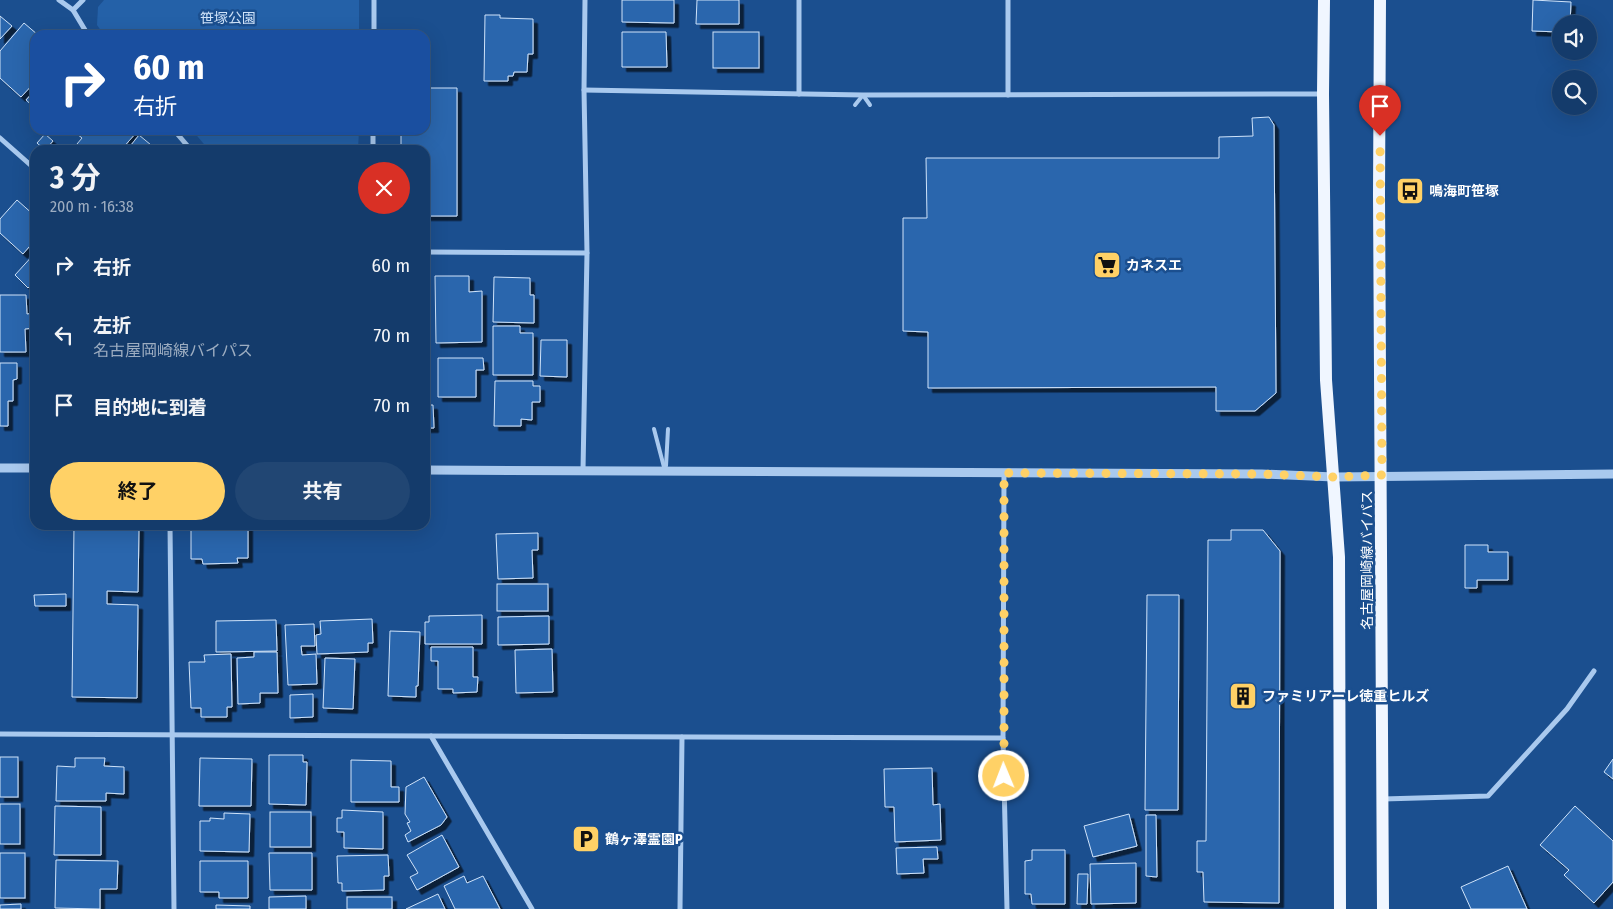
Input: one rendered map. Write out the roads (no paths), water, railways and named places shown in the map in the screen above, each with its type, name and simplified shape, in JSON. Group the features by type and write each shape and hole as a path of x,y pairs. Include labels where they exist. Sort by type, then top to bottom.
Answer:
{"main road":[{"name":"名古屋岡崎線バイパス","path":"1324,0 1326,380 1339,557 1340,909"},
{"name":"名古屋岡崎線バイパス","path":"1380,0 1379,214 1383,909"}],"street":[{"path":"59,0 73,10 85,30"},
{"path":"73,10 83,0"},
{"path":"374,0 374,30"},
{"path":"583,470 587,253 584,0"},
{"path":"799,0 799,94"},
{"path":"1008,0 1008,95"},
{"path":"584,90 863,95 1323,94"},
{"path":"178,135 187,145"},
{"path":"0,138 30,165"},
{"path":"430,252 587,253"},
{"path":"0,468 30,468"},
{"path":"430,470 1262,474 1334,477 1613,474"},
{"path":"1004,473 1003,738 1007,909"},
{"path":"170,530 174,909"},
{"path":"1382,799 1488,796 1567,709 1594,671"},
{"path":"0,734 1003,738"},
{"path":"431,736 532,909"},
{"path":"680,909 682,737"}],"lane":[{"path":"855,105 863,95 870,105"},
{"path":"654,429 666,471"},
{"path":"666,471 668,429"}],"place":[{"name":"鳴海町笹塚","path":"1410,191"},
{"name":"カネスエ","path":"1107,265"},
{"name":"ファミリアーレ徳重ヒルズ","path":"1243,696"},
{"name":"鶴ヶ澤霊園P","path":"586,839"}],"park label":[{"name":"笹塚公園","path":"228,18"}]}
